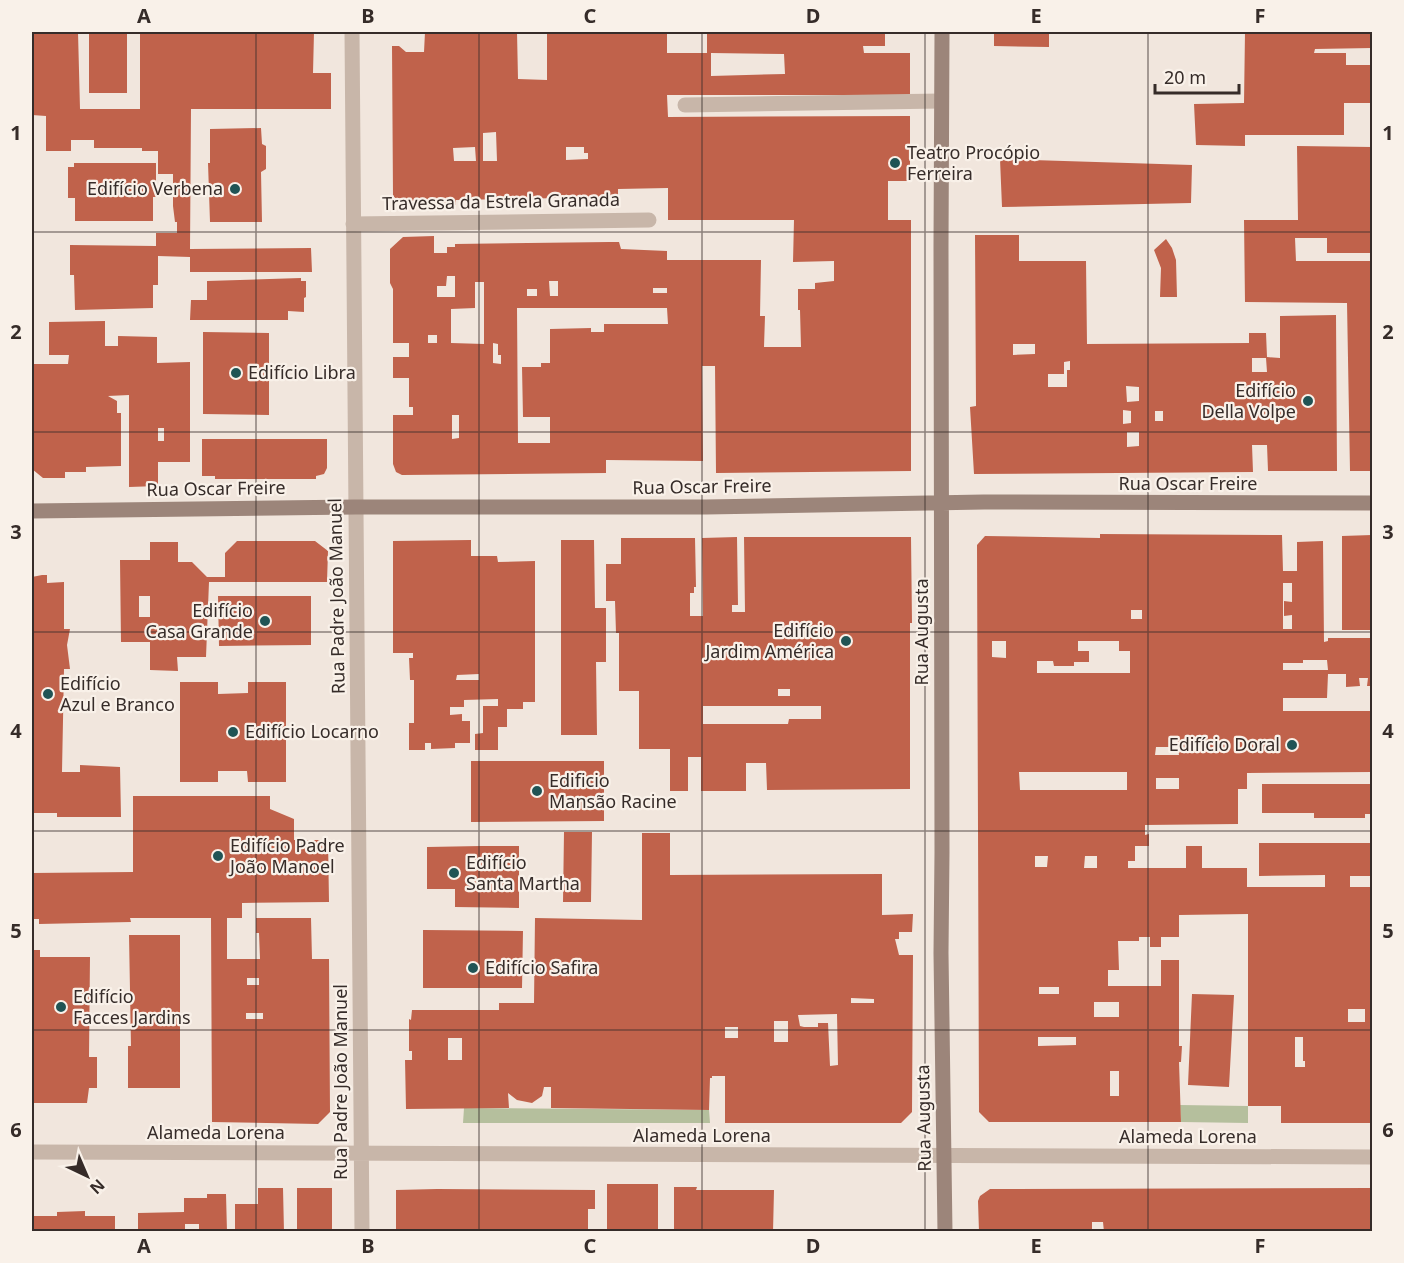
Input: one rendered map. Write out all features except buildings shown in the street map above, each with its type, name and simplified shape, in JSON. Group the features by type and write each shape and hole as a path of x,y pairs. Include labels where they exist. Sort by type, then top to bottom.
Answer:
{"street":[{"name":"Rua Padre João Manuel","path":"352,32 362,1232"},
{"name":"Rua Augusta","path":"942,32 941,953 945,1232"},
{"path":"685,105 941,101"},
{"name":"Travessa da Estrela Granada","path":"353,224 649,220"},
{"name":"Rua Oscar Freire","path":"32,511 355,507 705,507 941,502 1372,503"},
{"name":"Alameda Lorena","path":"32,1152 1372,1157"}],"green space":[{"path":"1180,1105 1248,1106 1248,1123 1181,1122"},
{"path":"464,1108 709,1110 710,1123 463,1123"}],"place":[{"name":"Teatro Procópio Ferreira","path":"895,163"},
{"name":"Edifício Verbena","path":"235,189"},
{"name":"Edifício Libra","path":"236,373"},
{"name":"Edifício Della Volpe","path":"1308,401"},
{"name":"Edifício Casa Grande","path":"265,621"},
{"name":"Edifício Jardim América","path":"846,641"},
{"name":"Edifício Azul e Branco","path":"48,694"},
{"name":"Edifício Locarno","path":"233,732"},
{"name":"Edifício Doral","path":"1292,745"},
{"name":"Edificio Mansão Racine","path":"537,791"},
{"name":"Edifício Padre João Manoel","path":"218,856"},
{"name":"Edifício Santa Martha","path":"454,873"},
{"name":"Edifício Safira","path":"473,968"},
{"name":"Edifício Facces Jardins","path":"61,1007"}]}
